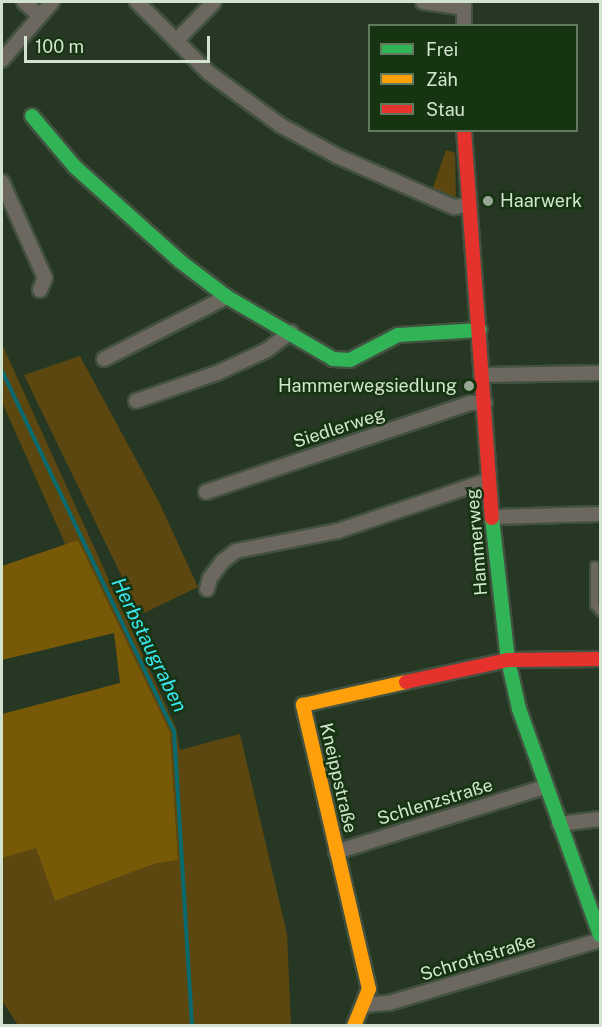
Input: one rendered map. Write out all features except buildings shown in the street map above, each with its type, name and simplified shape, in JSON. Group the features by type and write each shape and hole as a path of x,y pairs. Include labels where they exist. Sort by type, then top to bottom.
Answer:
{"street":[{"path":"24,2 40,16"},
{"path":"2,60 52,2"},
{"path":"137,2 209,73 280,125 337,156 454,207 470,205"},
{"path":"176,41 214,2"},
{"path":"423,2 464,5 464,24"},
{"path":"32,116 75,167 118,207 227,297 342,362 398,335 480,330"},
{"name":"Hammerweg","path":"464,132 484,375 492,518 508,660 519,709 545,787 600,935"},
{"path":"2,182 45,278 40,290"},
{"path":"104,358 227,297"},
{"path":"136,401 217,373 267,350 291,332"},
{"path":"484,375 600,373"},
{"name":"Siedlerweg","path":"206,492 471,403 485,403"},
{"path":"207,589 210,578 236,551 338,531 489,480"},
{"path":"492,518 600,514"},
{"path":"508,660 600,658"},
{"name":"Kneippstraße","path":"354,1026 369,989 303,705 508,660"},
{"name":"Schlenzstraße","path":"336,852 545,787"},
{"path":"559,824 600,819"},
{"name":"Schrothstraße","path":"364,1005 389,1003 600,940"}],"lane":[{"path":"594,565 594,605 600,612"}],"shaded area":[{"path":"446,150 455,153 456,203 431,193"},
{"path":"2,344 176,728 180,750 240,734 287,934 291,1025 18,1025 2,1001 2,858 36,847 55,901 154,864 178,860 170,732 78,540 66,546 2,402"},
{"path":"80,356 159,502 198,587 144,613 138,610 24,375"},
{"path":"78,540 170,732 178,860 154,864 55,901 36,848 2,858 2,714 120,683 114,633 2,660 2,566"}],"waterway":[{"name":"Herbstaugraben","path":"2,371 174,731 192,1026"}],"traffic: fast":[{"path":"32,116 75,167 181,262 227,297 333,359 350,360 398,335 480,330"},
{"path":"492,518 508,660 519,709 600,935"}],"traffic: slow":[{"path":"354,1026 369,989 303,705 406,682"}],"traffic: jam":[{"path":"464,132 492,518"},
{"path":"406,682 508,660 600,659"}],"place":[{"name":"Haarwerk","path":"488,201"},
{"name":"Hammerwegsiedlung","path":"469,386"}]}
